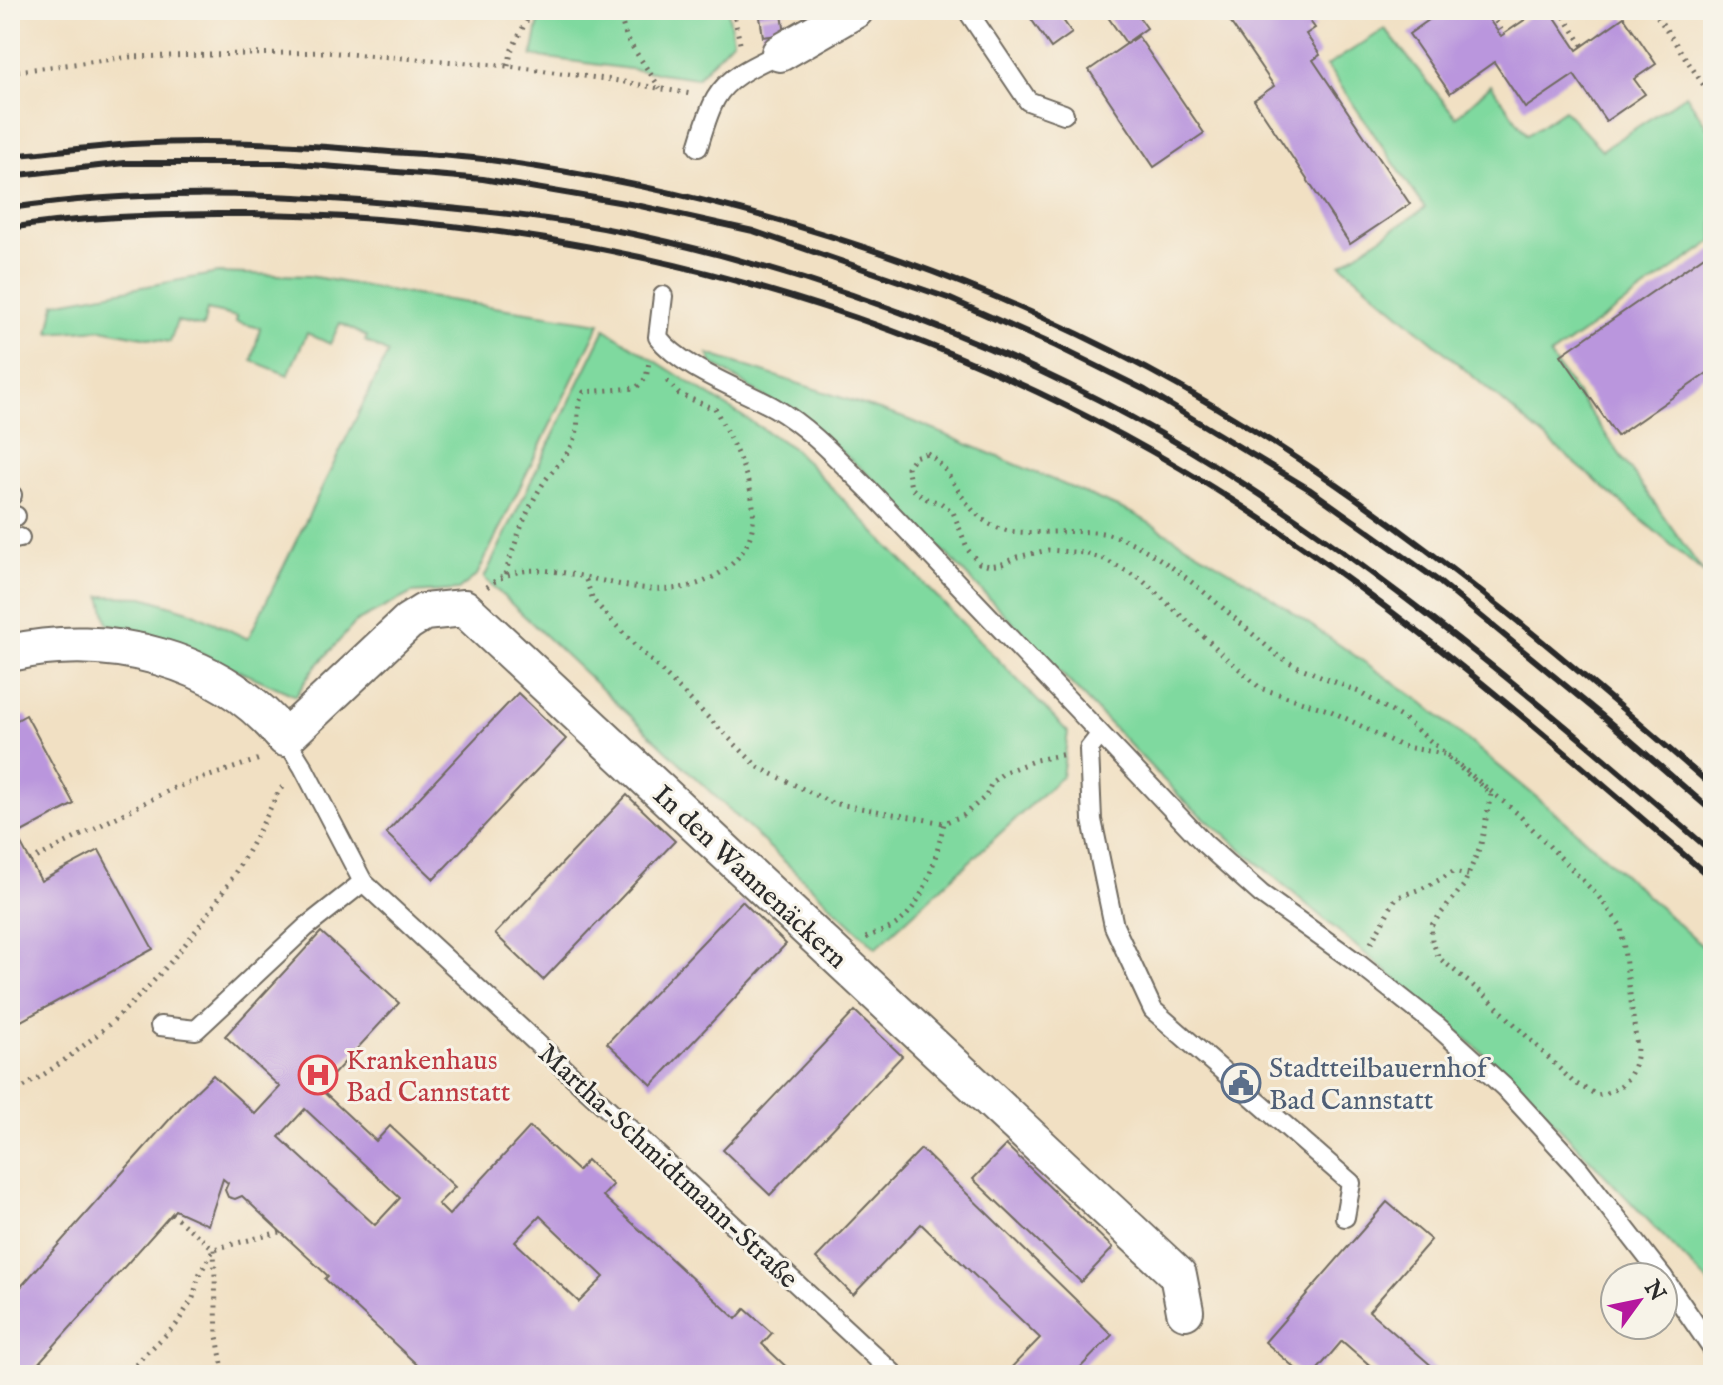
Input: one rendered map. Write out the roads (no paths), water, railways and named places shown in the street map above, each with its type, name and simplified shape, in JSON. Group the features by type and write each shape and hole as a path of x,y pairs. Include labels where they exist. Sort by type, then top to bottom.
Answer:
{"street":[{"path":"765,61 855,10"},
{"name":"In den Wannenäckern","path":"273,748 408,622 424,612 464,608 1178,1275 1185,1311"},
{"name":"Martha-Schmidtmann-Straße","path":"10,653 83,644 123,648 163,657 235,691 268,716 273,748"}],"lane":[{"path":"967,10 1028,101 1064,114"},
{"path":"698,147 716,98 726,85 765,61"},
{"path":"663,296 658,337 664,345 714,378 776,409 813,436 869,490 1095,742 1261,894 1360,965 1437,1026 1504,1087 1579,1169 1651,1261"},
{"path":"1095,742 1092,820 1114,926 1153,1010 1351,1183 1345,1217"},
{"name":"Martha-Schmidtmann-Straße","path":"273,748 303,767 363,882 895,1375"},
{"path":"160,1026 196,1030 306,927 363,882"},
{"path":"1679,1300 1713,1350"}],"railway":[{"path":"10,156 132,144 224,142 476,158 595,177 699,199 801,227 903,261 1002,299 1098,344 1192,394 1283,449 1395,527 1504,610 1713,787"},
{"path":"10,176 125,163 287,163 483,179 636,205 753,231 948,298 1145,390 1309,489 1437,580 1713,812"},
{"path":"10,208 152,195 246,195 480,211 633,234 713,253 872,302 950,332 1101,401 1244,484 1367,569 1485,660 1713,853"},
{"path":"10,228 88,219 218,214 352,217 486,230 618,253 749,284 877,325 1001,375 1121,435 1237,503 1362,589 1422,635 1540,731 1713,880"}],"place":[{"name":"Krankenhaus Bad Cannstatt","path":"318,1075"},
{"name":"Stadtteilbauernhof Bad Cannstatt","path":"1241,1083"}]}
